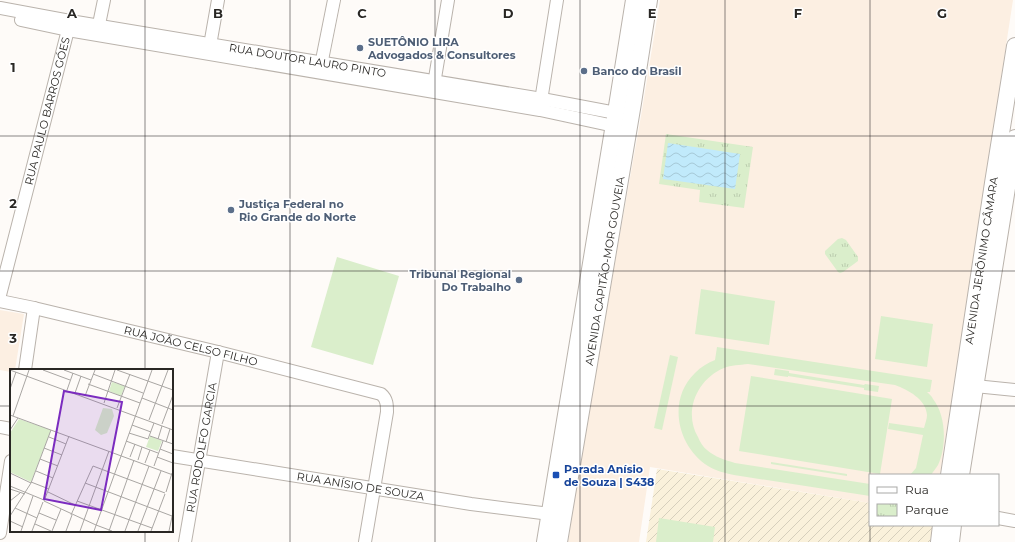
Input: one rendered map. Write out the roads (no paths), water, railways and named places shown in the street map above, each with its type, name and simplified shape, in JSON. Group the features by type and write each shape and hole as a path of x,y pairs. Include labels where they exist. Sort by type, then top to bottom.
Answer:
{"main road":[{"name":"AVENIDA CAPITÃO-MOR GOUVEIA","path":"546,542 634,0"},
{"name":"AVENIDA CAPITÃO-MOR GOUVEIA","path":"559,542 649,0"},
{"name":"AVENIDA JERÔNIMO CÂMARA","path":"949,474 1015,46"},
{"name":"AVENIDA JERÔNIMO CÂMARA","path":"961,474 975,386 1011,189 1015,138"},
{"path":"602,197 620,178"},
{"path":"584,305 595,329"},
{"path":"939,542 941,526"},
{"path":"950,542 953,526"}],"street":[{"path":"98,30 104,0"},
{"path":"209,49 218,0"},
{"path":"321,68 334,0"},
{"path":"433,87 448,0"},
{"path":"541,105 557,0"},
{"name":"RUA DOUTOR LAURO PINTO","path":"0,8 69,26"},
{"name":"RUA DOUTOR LAURO PINTO","path":"0,16 98,30 541,105 615,119"},
{"name":"RUA PAULO BARROS GÓES","path":"0,295 69,26"},
{"name":"RUA JOÃO CELSO FILHO","path":"0,302 34,308 218,352 380,393 385,398 387,412 374,489"},
{"path":"25,369 34,308"},
{"name":"RUA RODOLFO GARCIA","path":"185,542 218,352"},
{"path":"975,386 1015,390"},
{"path":"0,427 10,429"},
{"name":"RUA ANÍSIO DE SOUZA","path":"173,456 471,504 550,514"},
{"path":"0,533 10,468"},
{"path":"365,542 374,489"},
{"path":"999,518 1015,521"}],"water":[{"path":"668,143 740,154 735,189 663,179"}],"place":[{"name":"SUETÔNIO LIRA Advogados & Consultores","path":"360,48"},
{"name":"Banco do Brasil","path":"584,71"},
{"name":"Justiça Federal no Rio Grande do Norte","path":"231,210"},
{"name":"Tribunal Regional Do Trabalho","path":"519,280"},
{"name":"Parada Anísio de Souza | S438","path":"556,475"}]}
